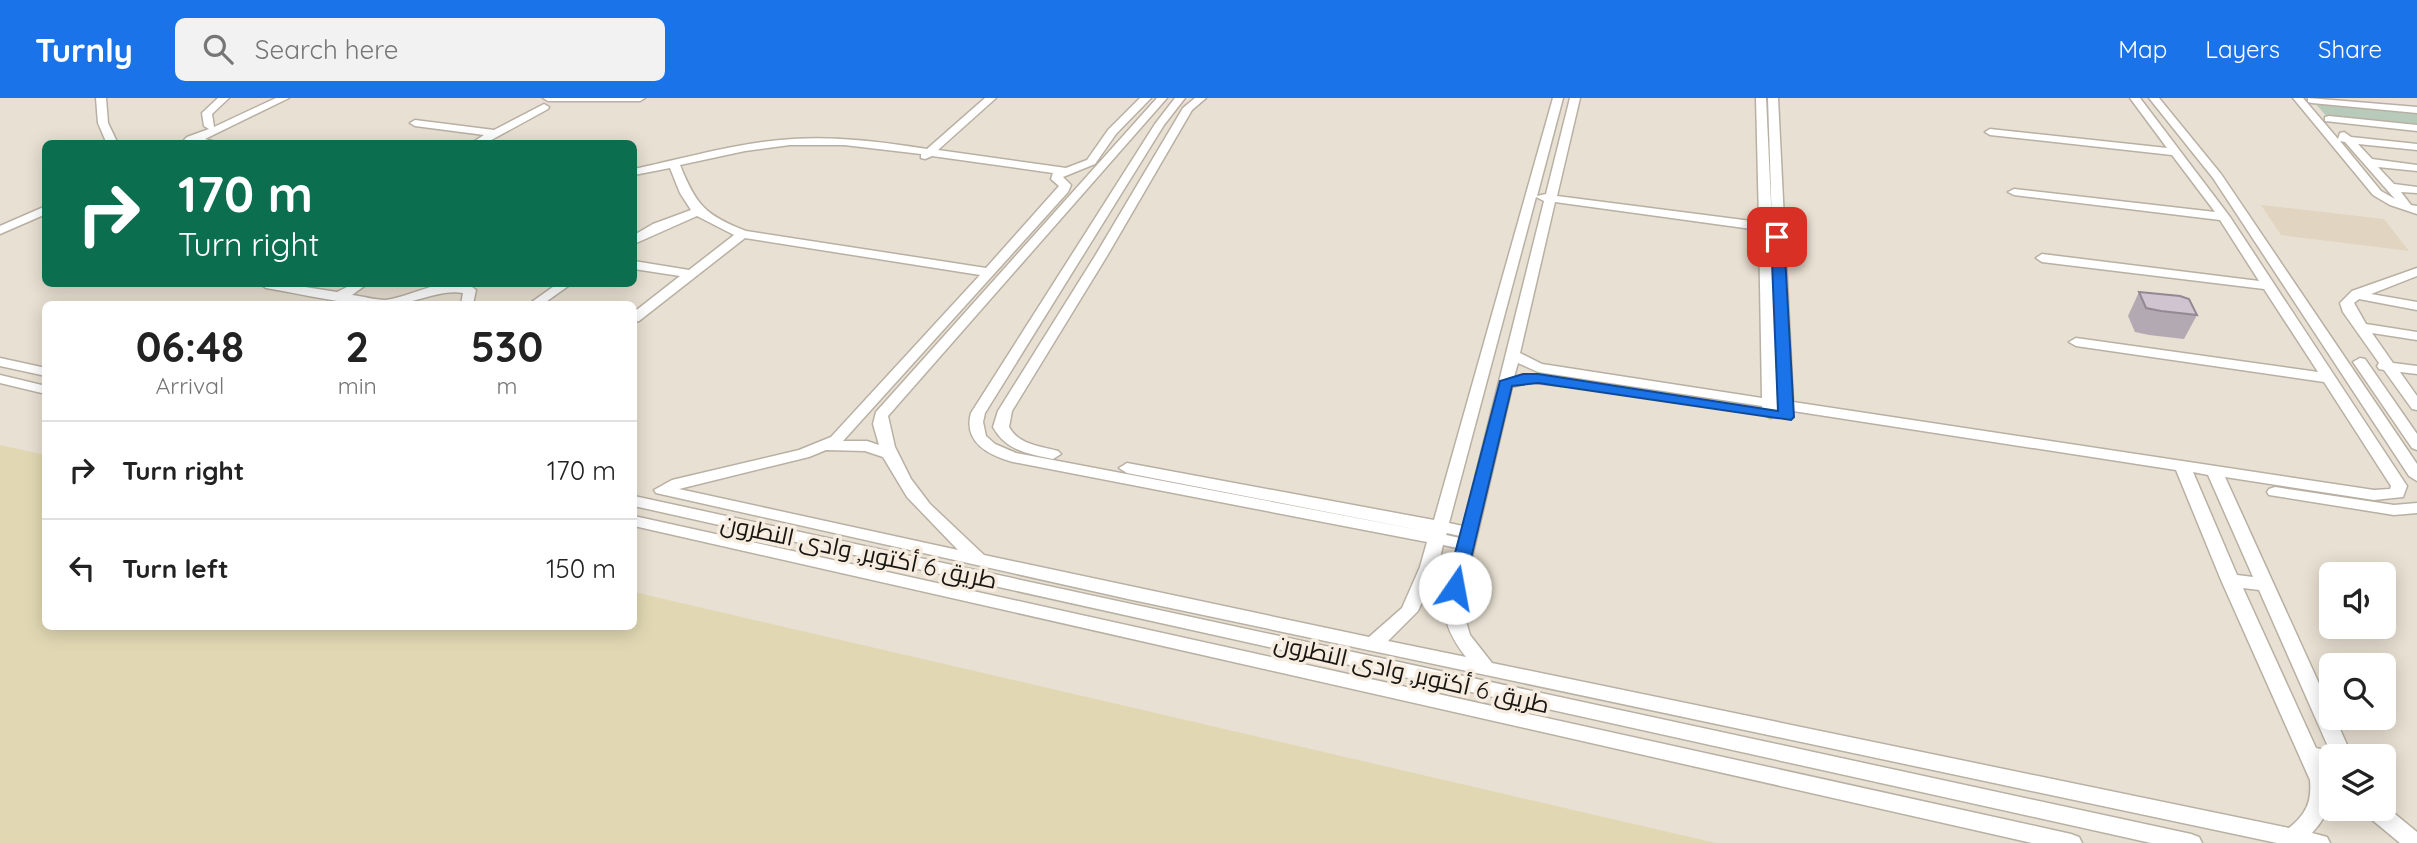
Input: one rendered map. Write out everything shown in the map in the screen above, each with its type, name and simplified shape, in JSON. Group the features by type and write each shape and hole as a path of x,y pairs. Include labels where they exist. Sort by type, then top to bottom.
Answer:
{"street":[{"path":"101,98 103,123 111,140"},
{"path":"208,126 207,113 224,98"},
{"path":"187,140 182,138 272,98"},
{"path":"191,140 284,98"},
{"path":"482,140 546,102 640,98"},
{"path":"919,154 976,98"},
{"path":"919,154 991,98"},
{"path":"979,559 921,506 908,488 890,454 881,421 891,402 1092,175 1108,149 1112,132 1146,98"},
{"path":"1060,174 1088,165 1162,98"},
{"path":"1181,98 1167,114 978,413 975,422 979,439 999,453 1013,457 1467,538"},
{"path":"1201,98 1188,108 1097,263 1005,411 1001,427 1004,434 1016,445 1034,450 1439,533"},
{"path":"1374,643 1409,611 1429,567 1558,98"},
{"path":"1485,666 1460,637 1452,616 1452,604 1575,98"},
{"path":"1761,98 1771,225 1778,410"},
{"path":"1771,225 1773,98"},
{"path":"2135,98 2224,217 2399,486 2397,493 2374,495 2217,478"},
{"path":"2154,98 2217,176 2417,476"},
{"path":"2298,98 2377,193 2415,212"},
{"path":"2311,99 2415,212"},
{"path":"2311,99 2417,110"},
{"path":"2329,119 2417,128"},
{"path":"415,123 494,133"},
{"path":"1990,132 2177,152"},
{"path":"2333,138 2417,147"},
{"path":"637,172 810,147 834,146 919,154 1060,174 1081,171 1092,175"},
{"path":"2368,162 2417,168"},
{"path":"1136,163 1154,165"},
{"path":"637,177 675,167"},
{"path":"675,167 688,201 696,212 713,223 743,234 987,272"},
{"path":"1060,174 1065,188 841,435 826,446 804,454 678,483 662,490 2319,843"},
{"path":"2191,174 2217,176"},
{"path":"2390,187 2417,190"},
{"path":"1531,192 1771,225"},
{"path":"2014,192 2224,217"},
{"path":"0,230 42,211"},
{"path":"637,238 657,227 696,212"},
{"path":"1032,223 1047,225"},
{"path":"637,316 743,234"},
{"path":"2042,258 2270,286"},
{"path":"637,265 691,274"},
{"path":"2413,400 2347,307 2349,300 2357,294 2417,272"},
{"path":"300,287 368,301"},
{"path":"340,296 356,287"},
{"path":"395,301 450,287"},
{"path":"539,301 560,287"},
{"path":"2357,294 2381,301 2417,306"},
{"path":"2363,328 2417,336"},
{"path":"932,332 950,335"},
{"path":"2076,342 2329,378"},
{"path":"921,345 939,348"},
{"path":"1512,354 1538,368 1778,410 2217,478 2394,510 2417,508"},
{"path":"0,362 42,371"},
{"path":"2417,370 2360,362 2417,445"},
{"path":"891,378 909,382"},
{"path":"0,379 42,389"},
{"path":"1505,384 1523,379 1538,379 1778,410"},
{"path":"2379,390 2413,400"},
{"path":"873,399 891,402"},
{"path":"826,446 867,446 890,454"},
{"path":"2185,473 2320,780 2321,805 2308,825 2292,837"},
{"path":"2217,478 2337,744"},
{"name":"طريق 6 أكتوبر, وادى النطرون","path":"637,502 2191,843"},
{"name":"طريق 6 أكتوبر, وادى النطرون","path":"637,522 2070,843"},
{"path":"1429,567 1459,572"},
{"path":"2230,579 2265,585"},
{"path":"1616,743 1620,695"},
{"path":"2309,754 2319,756"},
{"path":"2388,821 2415,843"}],"shaded area":[{"path":"2261,205 2384,219 2409,251 2281,235"}],"green space":[{"path":"2312,100 2417,110 2417,128 2329,119"}],"sand":[{"path":"0,445 42,454 42,630 637,630 637,593 1716,843 0,843"}],"building":[{"path":"2139,292 2189,299 2197,315 2146,308"}],"route":[{"path":"1455,588 1505,384 1523,379 1538,379 1786,417 1777,237"}]}
